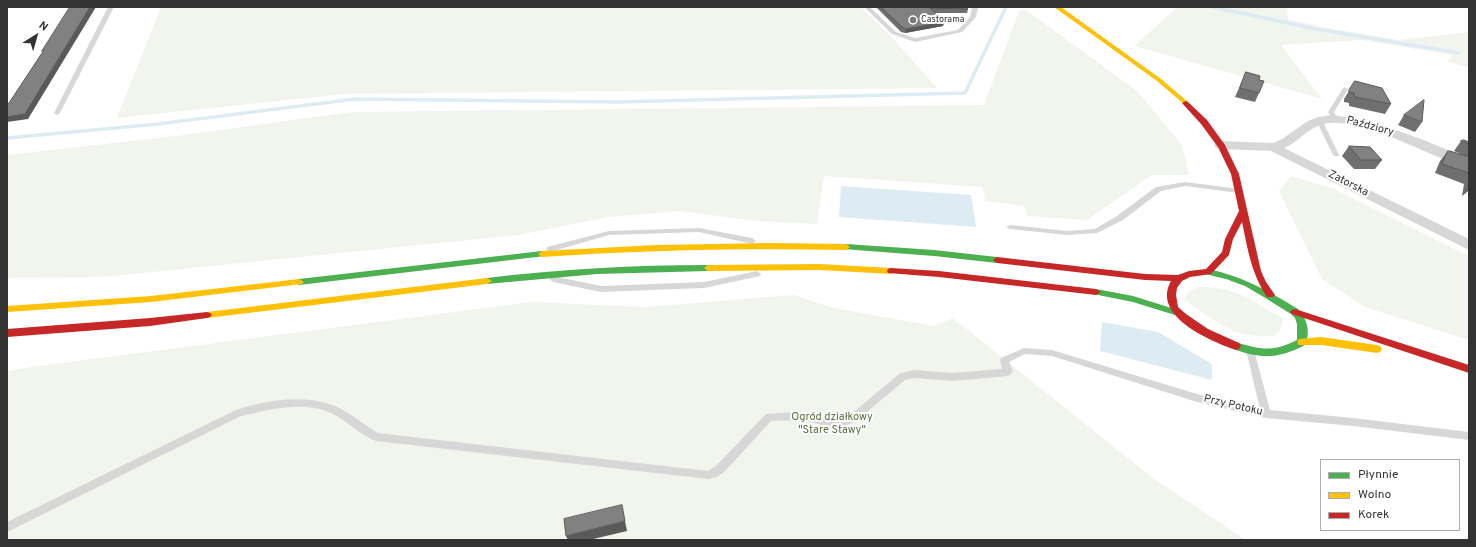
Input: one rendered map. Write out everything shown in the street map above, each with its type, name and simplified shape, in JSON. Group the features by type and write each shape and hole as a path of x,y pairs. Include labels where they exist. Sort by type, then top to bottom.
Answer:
{"main road":[{"path":"1057,7 1170,89 1197,114 1221,145 1235,174 1240,191 1257,274 1261,284 1270,295"},
{"path":"1208,272 1226,253 1229,239 1243,211"},
{"path":"7,309 151,299 522,256 619,248 776,245 934,253 1060,266 1145,277 1177,278 1190,273 1208,272 1241,279 1270,295 1295,312 1422,355 1469,369"},
{"path":"7,333 150,322 532,275 656,268 820,267 939,274 1066,287 1133,299 1178,313 1205,333 1227,343 1250,350 1272,353 1290,350 1302,342 1321,341 1422,355"},
{"path":"1177,278 1171,288 1171,301 1178,313"},
{"path":"1295,312 1302,324 1304,333 1302,342"}],"street":[{"name":"Paździory","path":"1319,120 1335,119 1349,121 1406,137 1469,164"},
{"path":"1274,147 1290,141 1319,120"},
{"name":"Zatorska","path":"1221,145 1274,147 1279,151 1469,245"}],"lane":[{"path":"56,113 111,7"},
{"path":"867,7 894,33 914,40 960,31 973,17 975,7"},
{"path":"1335,119 1331,112 1345,89"},
{"path":"1319,120 1336,155"},
{"path":"1010,227 1067,233 1097,231 1120,218 1159,189 1185,184 1240,191"},
{"path":"522,256 609,233 699,230 776,245"},
{"path":"532,275 601,289 704,285 786,267"},
{"path":"1250,350 1266,414"},
{"name":"Przy Potoku","path":"7,527 239,413 262,407 292,404 316,404 333,410 376,437 708,475 713,474 721,468 769,417 798,416 839,424 852,418 876,400 902,377 914,374 953,377 1008,372 1004,360 1024,351 1052,352 1197,398 1266,414 1469,436"}],"green space":[{"path":"161,7 861,7 889,34 937,88 344,94 117,118"},
{"path":"1178,7 1287,7 1288,19 1322,27 1399,40 1469,32 1469,68 1447,61 1453,55 1361,40 1281,45 1322,99 1134,46"},
{"path":"1026,10 1138,92 1181,144 1187,163 1188,175 1152,175 1087,220 1028,216 1024,206 985,201 983,187 824,176 817,224 756,221 680,211 608,217 518,235 103,277 7,278 7,155 184,135 351,112 984,105 1019,11"},
{"path":"1291,176 1332,188 1469,256 1469,340 1365,307 1322,279 1279,191"},
{"path":"1198,287 1224,289 1243,296 1283,318 1281,329 1274,336 1260,336 1236,332 1209,317 1184,300 1188,292"},
{"name":"Ogród działkowy \"Stare Stawy\"","path":"794,295 834,308 934,326 953,318 1154,479 1246,540 7,540 7,371 531,302 646,307"}],"shaded area":[{"path":"841,186 971,195 976,227 839,217"},
{"path":"1102,322 1158,332 1212,364 1212,380 1100,351"}],"building":[{"path":"70,7 90,7 25,114 7,117 7,106"},
{"name":"Castorama","path":"881,7 966,7 968,9 930,8 944,22 906,29"},
{"path":"1246,72 1260,76 1259,80 1264,81 1259,93 1240,88"},
{"path":"1355,81 1382,88 1391,104 1355,97 1354,93 1349,92 1349,90"},
{"path":"1424,100 1422,122 1404,115"},
{"path":"1464,140 1469,142 1469,144 1461,141"},
{"path":"1349,146 1370,147 1382,160 1361,160"},
{"path":"1448,151 1469,157 1469,173 1442,164"},
{"path":"622,505 625,521 566,536 564,519"}],"waterway":[{"path":"7,138 158,124 355,99 618,102 965,93 1006,7"},
{"path":"1213,7 1316,29 1459,53"}],"traffic: fast":[{"path":"846,247 934,253 997,260"},
{"path":"299,282 542,254"},
{"path":"487,281 597,271 708,268"},
{"path":"1208,272 1229,277 1257,288 1294,312 1301,321 1303,330 1302,342 1293,347 1278,352 1262,353 1236,346"},
{"path":"1096,292 1133,299 1178,313"}],"traffic: slow":[{"path":"1057,7 1159,80 1186,103"},
{"path":"542,254 694,246 846,247"},
{"path":"708,268 820,267 891,271"},
{"path":"207,315 487,281"},
{"path":"7,309 151,299 299,282"},
{"path":"1302,342 1321,341 1377,349"}],"traffic: jam":[{"path":"1186,103 1204,122 1222,147 1235,174 1257,271 1262,283 1270,295"},
{"path":"1208,272 1226,253 1229,239 1243,211"},
{"path":"997,260 1145,277 1177,278"},
{"path":"891,271 939,274 1096,292"},
{"path":"1208,272 1189,274 1178,279 1172,288 1172,305 1174,309 1189,322 1213,336 1236,346"},
{"path":"1295,312 1469,369"},
{"path":"7,333 150,322 207,315"}],"place":[{"name":"Castorama","path":"913,20"}]}
